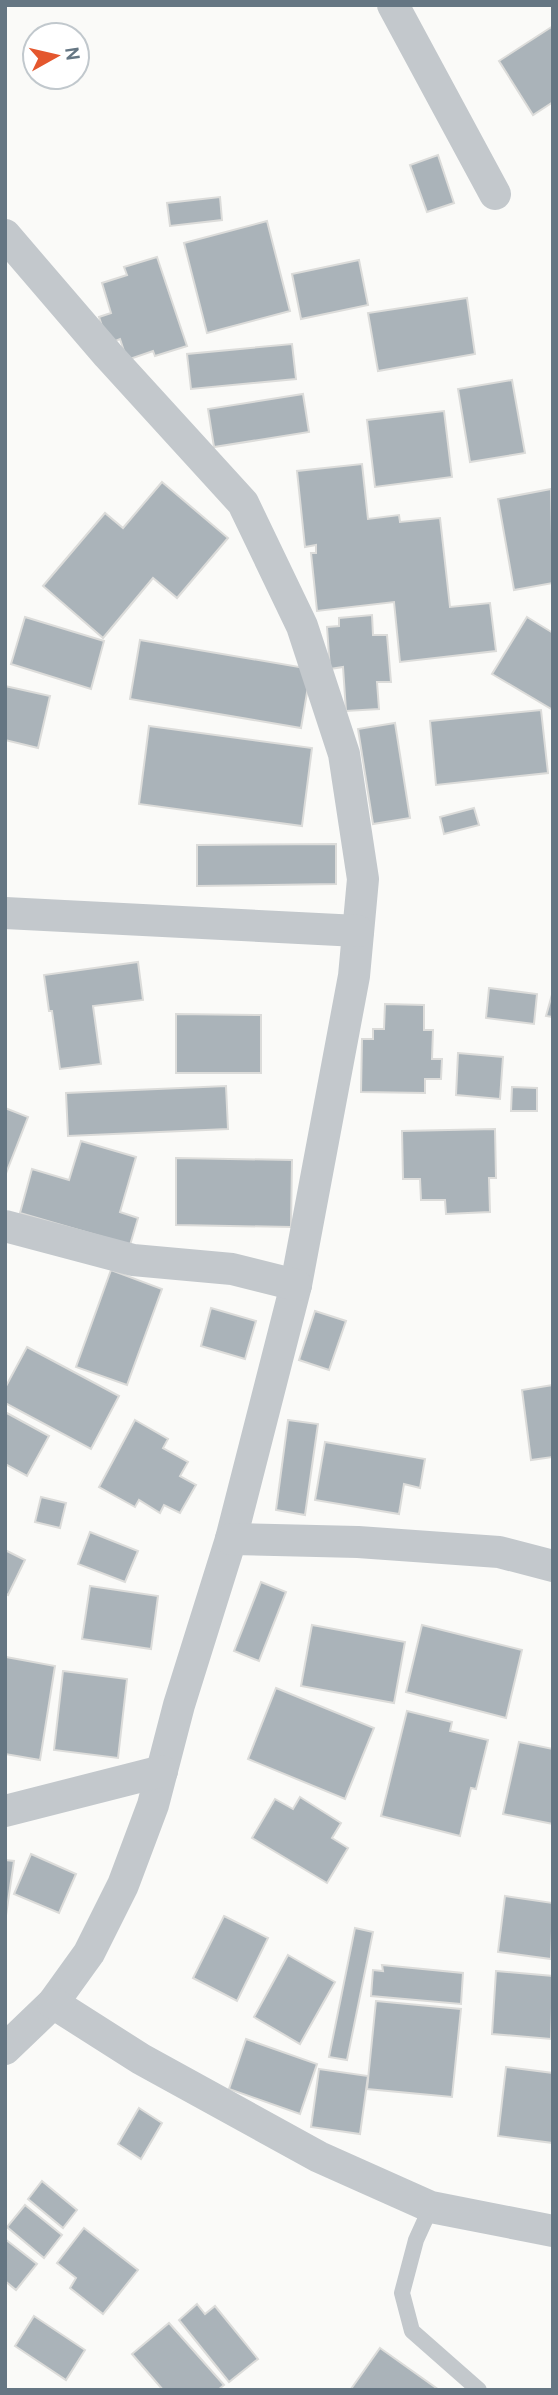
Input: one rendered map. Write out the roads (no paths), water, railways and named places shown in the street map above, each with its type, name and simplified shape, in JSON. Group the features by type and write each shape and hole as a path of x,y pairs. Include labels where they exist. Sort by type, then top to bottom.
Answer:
{"street":[{"path":"393,5 495,194"},
{"path":"5,235 108,355 243,503 302,626 344,754 362,879 354,976 296,1284 231,1539 179,1705 153,1805 123,1885 89,1953 53,2003 5,2049"},
{"path":"5,913 358,931"},
{"path":"5,1226 133,1260 232,1269 296,1284"},
{"path":"231,1539 358,1542 499,1552 553,1566"},
{"path":"5,1811 162,1771"},
{"path":"53,2003 141,2059 319,2157 431,2207 553,2231"}],"lane":[{"path":"431,2207 416,2240 402,2293 405,2306 412,2331 479,2390"}]}
